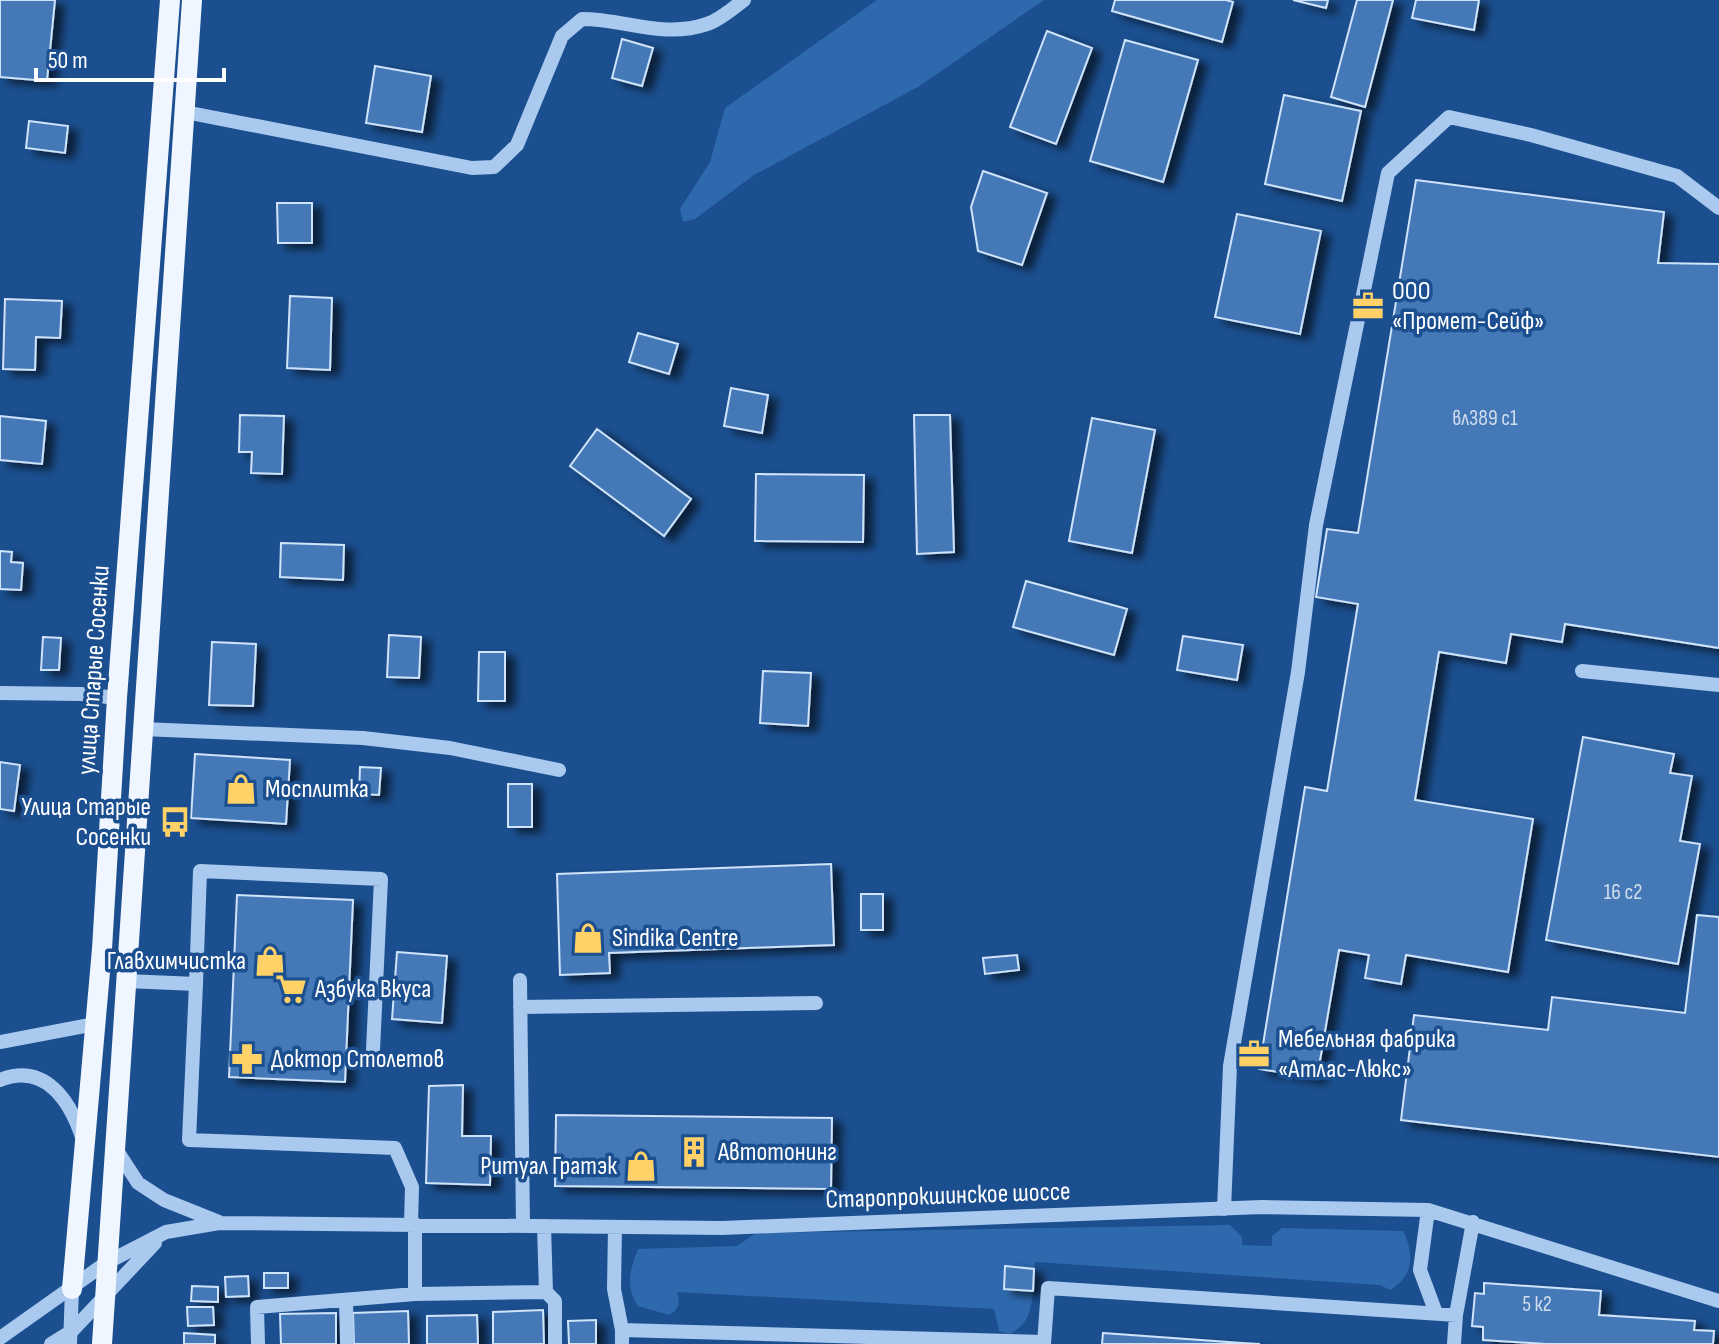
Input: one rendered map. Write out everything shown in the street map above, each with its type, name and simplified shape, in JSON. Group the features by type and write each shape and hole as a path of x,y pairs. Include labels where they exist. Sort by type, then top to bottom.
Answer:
{"main road":[{"name":"улица Старые Сосенки","path":"72,1289 95,1024 170,0"},
{"name":"улица Старые Сосенки","path":"102,1344 192,0"}],"street":[{"path":"185,112 472,168 494,167 517,145 562,36 582,19 603,19 661,31 708,24 744,0"},
{"path":"1224,1209 1230,1066 1298,672 1316,525 1388,173 1449,117 1531,135 1677,176 1719,208"},
{"path":"1582,671 1719,685"},
{"path":"0,693 81,694 117,698"},
{"path":"142,729 363,738 450,748 559,770"},
{"path":"373,1050 381,879 200,871 189,1140 395,1148 412,1187 415,1294"},
{"path":"520,980 523,1225"},
{"path":"126,981 196,984"},
{"path":"520,1007 816,1003"},
{"path":"0,1042 95,1024"},
{"path":"0,1080 26,1076 47,1082 55,1088 74,1113 85,1144"},
{"path":"114,1146 138,1183 164,1200 219,1223"},
{"name":"Старопрокшинское шоссе","path":"0,1338 106,1263 166,1232 219,1223 722,1228 1262,1207 1428,1210 1719,1301"},
{"path":"1428,1210 1420,1270 1436,1313"},
{"path":"1454,1344 1456,1315 1473,1222"},
{"path":"544,1226 546,1292 555,1301 555,1344"},
{"path":"615,1227 614,1289 622,1337 1044,1343 1048,1288 1456,1315"},
{"path":"51,1344 71,1338 106,1293 166,1232"},
{"name":"улица Старые Сосенки","path":"71,1338 72,1289"},
{"path":"258,1344 257,1307 415,1294 546,1292"},
{"path":"346,1300 347,1344"}],"shaded area":[{"path":"877,0 1044,0 918,87 754,175 695,219 683,222 680,209 710,162 725,108"},
{"path":"1230,1225 1242,1237 1242,1245 1272,1246 1272,1236 1282,1228 1403,1231 1410,1264 1398,1285 1390,1290 1380,1285 1035,1262 1034,1269 1006,1266 1004,1288 1033,1291 1028,1316 1010,1334 999,1331 994,1309 677,1292 678,1305 669,1315 638,1306 630,1285 638,1249 737,1246 756,1233"}],"building":[{"path":"0,0 55,0 47,81 0,77"},
{"path":"1115,0 1233,2 1222,42 1112,11"},
{"path":"1293,0 1328,0 1326,8"},
{"path":"1357,0 1393,0 1365,107 1331,97"},
{"path":"1416,0 1479,0 1474,30 1412,18"},
{"path":"1047,31 1092,48 1056,144 1010,127"},
{"path":"622,39 653,48 642,86 612,78"},
{"path":"1125,40 1198,60 1163,182 1090,161"},
{"path":"375,66 431,76 422,132 366,123"},
{"path":"1284,95 1361,111 1342,201 1265,184"},
{"path":"29,121 68,126 65,153 26,148"},
{"path":"983,171 1047,193 1022,265 978,251 971,207"},
{"path":"1416,180 1664,212 1658,263 1719,264 1719,648 1565,624 1562,642 1511,634 1506,663 1439,652 1415,800 1533,819 1508,972 1406,955 1401,984 1365,978 1369,955 1339,950 1317,1078 1259,1069 1305,787 1327,791 1358,604 1316,597 1327,529 1358,533"},
{"path":"277,203 312,203 312,243 278,243"},
{"path":"1237,214 1321,231 1300,334 1215,317"},
{"path":"290,296 332,298 330,370 287,368"},
{"path":"5,299 62,301 60,338 36,337 35,370 3,369"},
{"path":"638,333 678,344 669,374 629,362"},
{"path":"731,388 768,395 762,433 724,426"},
{"path":"240,415 284,416 282,474 251,473 252,452 239,452"},
{"path":"914,415 950,415 954,552 917,554"},
{"path":"0,416 46,421 42,464 0,460"},
{"path":"1092,418 1155,430 1132,553 1069,541"},
{"path":"597,429 691,499 664,536 570,466"},
{"path":"756,474 864,475 863,542 755,541"},
{"path":"281,543 344,545 343,580 280,577"},
{"path":"0,551 12,552 11,562 23,563 21,590 0,589"},
{"path":"1026,581 1127,609 1114,655 1013,627"},
{"path":"389,635 421,637 419,678 387,677"},
{"path":"1183,636 1243,645 1237,680 1177,670"},
{"path":"43,637 61,638 59,670 41,670"},
{"path":"212,642 256,644 253,706 209,705"},
{"path":"479,652 505,652 505,701 478,701"},
{"path":"763,671 811,673 808,726 760,723"},
{"path":"1583,737 1674,754 1670,773 1692,776 1680,841 1700,844 1678,964 1546,940"},
{"name":"Мосплитка","path":"195,754 290,760 286,824 191,818"},
{"path":"0,762 20,765 14,811 0,809"},
{"path":"360,767 381,768 379,795 359,794"},
{"path":"508,784 532,784 532,827 508,827"},
{"path":"831,864 834,945 609,953 610,973 560,975 557,874"},
{"path":"861,894 883,894 883,930 861,930"},
{"name":"Азбука Вкуса","path":"237,895 353,900 345,1082 229,1077"},
{"path":"1697,915 1719,917 1719,1157 1401,1120 1414,1015 1548,1030 1552,997 1685,1013"},
{"path":"397,952 447,956 442,1023 392,1019"},
{"path":"1017,955 1019,970 985,974 983,958"},
{"path":"463,1085 462,1136 491,1136 490,1185 426,1183 429,1086"},
{"name":"Автотонинг","path":"556,1115 832,1118 831,1189 555,1186"},
{"path":"1005,1266 1034,1269 1033,1291 1004,1289"},
{"path":"264,1273 288,1273 288,1288 264,1288"},
{"path":"248,1276 249,1296 226,1297 225,1277"},
{"path":"1484,1283 1601,1291 1599,1315 1695,1321 1694,1330 1714,1331 1713,1344 1547,1344 1483,1340 1483,1327 1472,1326 1475,1293 1484,1294"},
{"path":"192,1286 218,1287 218,1302 191,1301"},
{"path":"187,1307 213,1307 214,1325 188,1326"},
{"path":"543,1310 544,1344 493,1344 493,1312"},
{"path":"408,1311 409,1344 354,1344 353,1313"},
{"path":"336,1313 336,1344 281,1344 280,1314"},
{"path":"477,1315 478,1344 427,1344 427,1316"},
{"path":"596,1320 596,1344 569,1344 568,1321"},
{"path":"184,1333 215,1335 215,1344 184,1344"},
{"path":"1103,1333 1242,1343 1260,1344 1102,1344"}],"place":[{"name":"ООО «Промет-Сейф»","path":"1368,306"},
{"name":"Мосплитка","path":"241,789"},
{"name":"Улица Старые Сосенки","path":"175,822"},
{"name":"Sindika Centre","path":"588,938"},
{"name":"Главхимчистка","path":"270,961"},
{"name":"Азбука Вкуса","path":"291,989"},
{"name":"Мебельная фабрика «Атлас-Люкс»","path":"1254,1054"},
{"name":"Доктор Столетов","path":"247,1059"},
{"name":"Автотонинг","path":"694,1152"},
{"name":"Ритуал Гратэк","path":"641,1166"}]}
